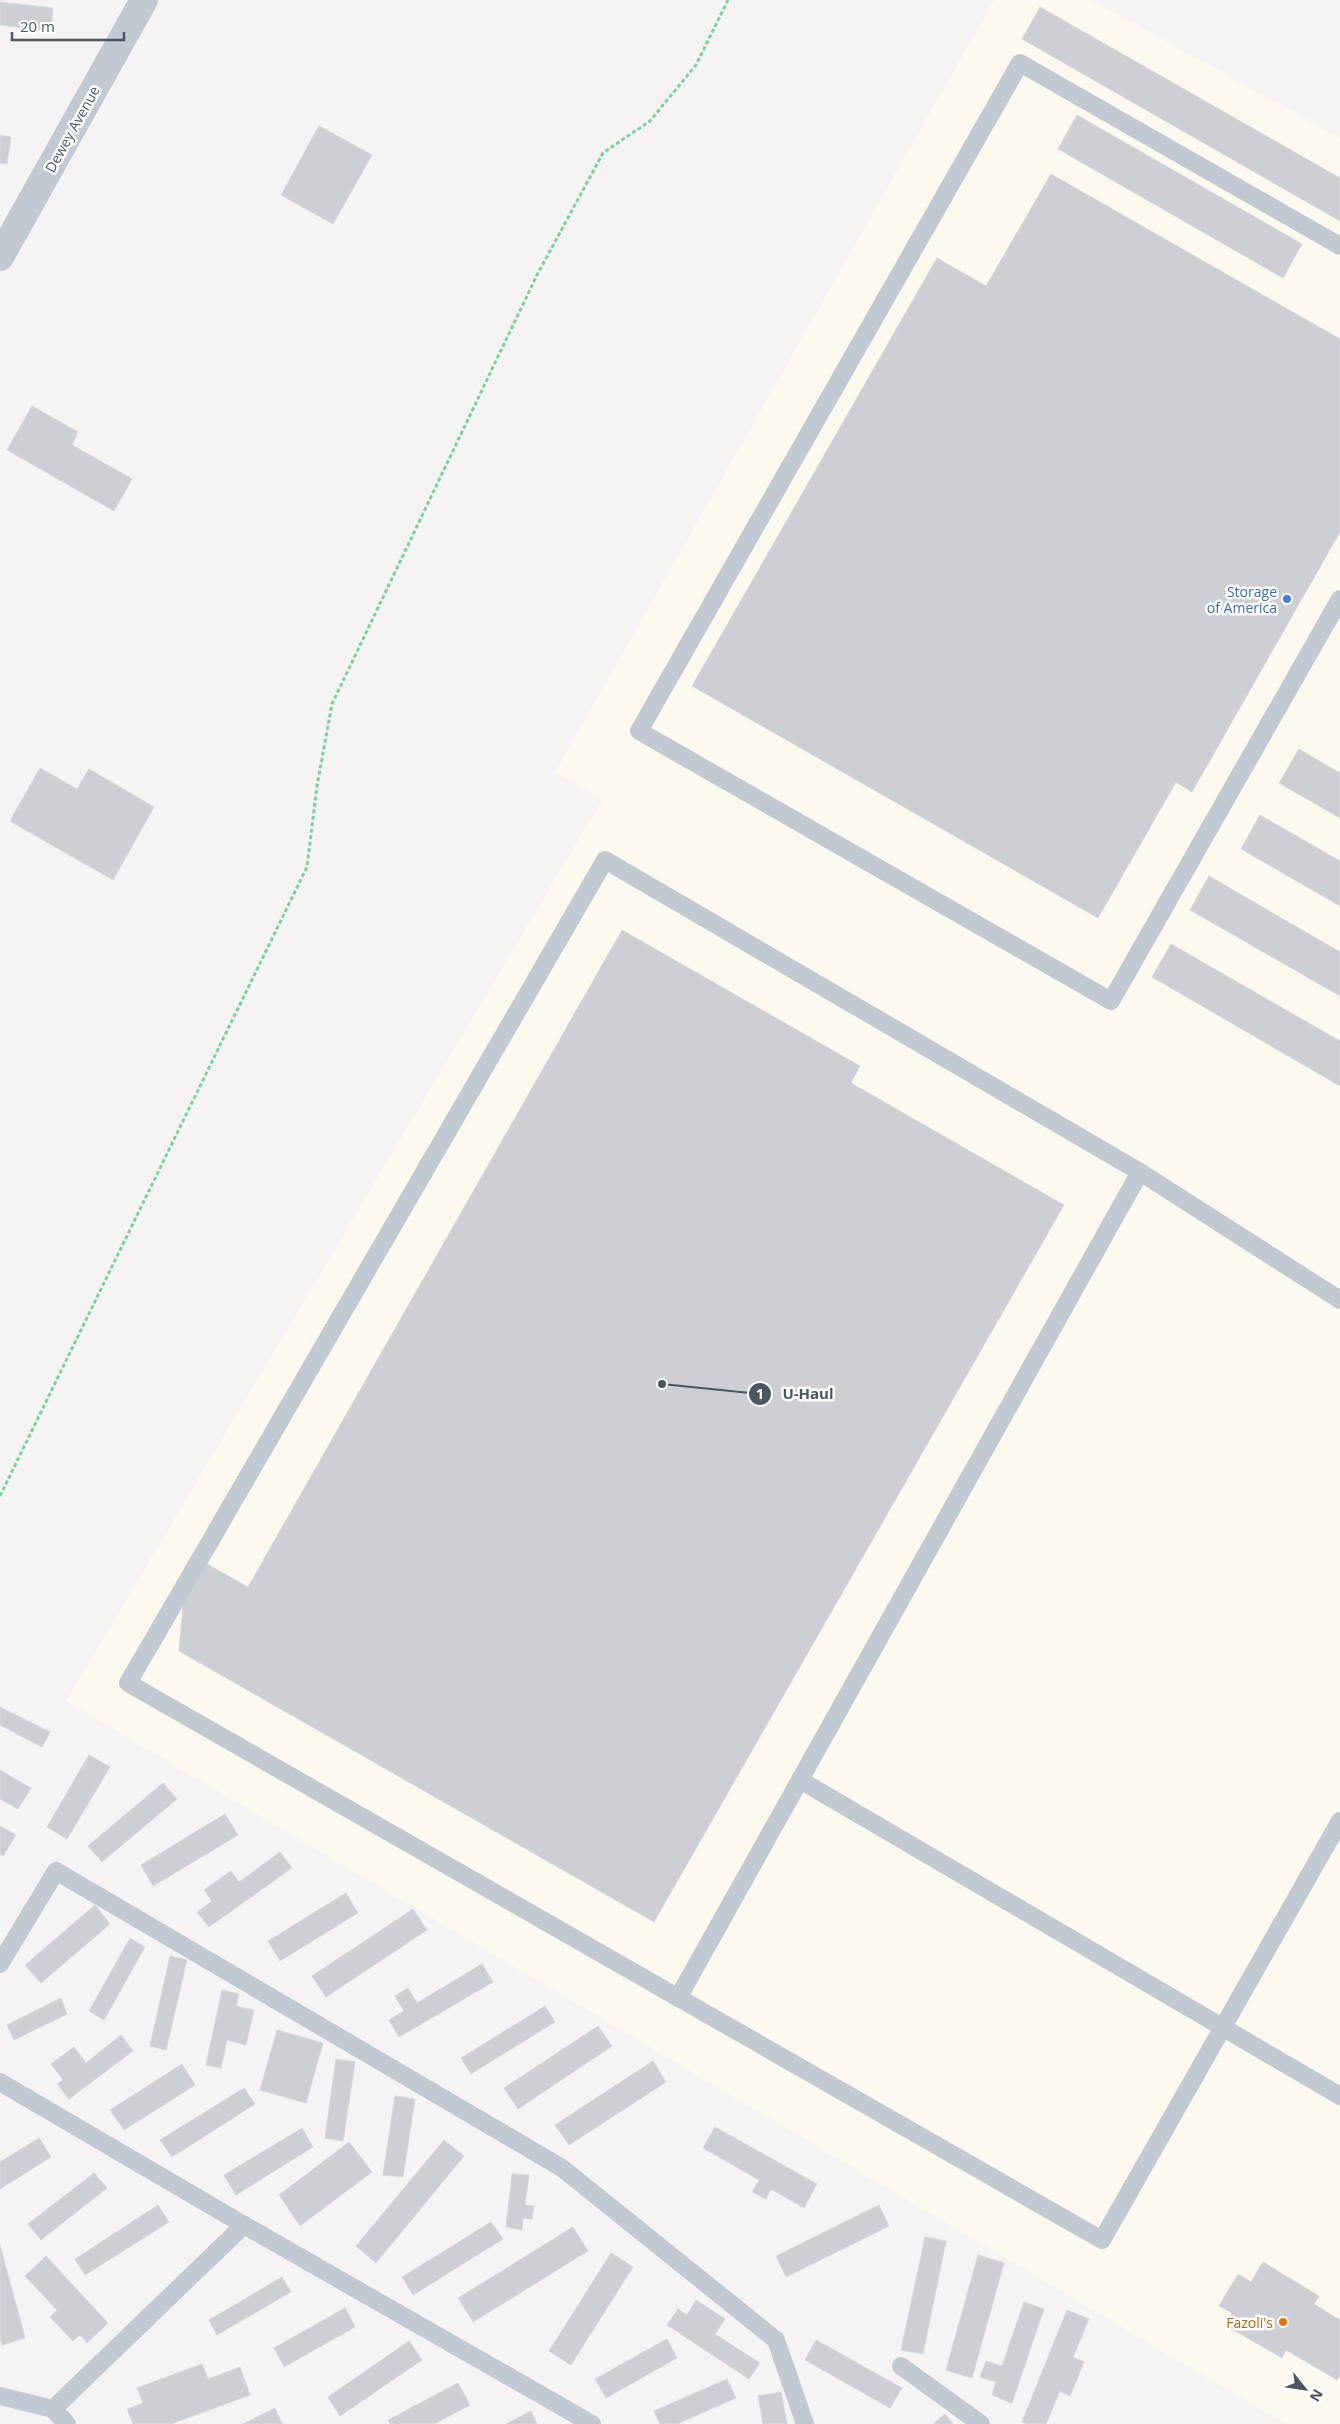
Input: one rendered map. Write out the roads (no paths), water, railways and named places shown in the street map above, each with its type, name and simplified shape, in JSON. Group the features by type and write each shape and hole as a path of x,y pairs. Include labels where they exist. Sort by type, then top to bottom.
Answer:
{"street":[{"name":"Dewey Avenue","path":"0,257 144,0"}],"lane":[{"path":"1340,246 1020,64 639,731 1111,1000 1333,629 1340,599"},
{"path":"1338,1827 1102,2240 128,1683 606,860 1140,1172 1340,1300"},
{"path":"678,1998 1140,1172"},
{"path":"800,1780 1340,2096"},
{"path":"0,1964 56,1871 562,2168 776,2340 805,2424"},
{"path":"0,2082 244,2225 592,2424"},
{"path":"53,2409 244,2225"},
{"path":"901,2366 981,2424"},
{"path":"0,2396 53,2409 66,2424"}],"place":[{"name":"Storage of America","path":"1287,599"},
{"name":"U-Haul","path":"662,1384"},
{"name":"Fazoli's","path":"1283,2322"}]}
